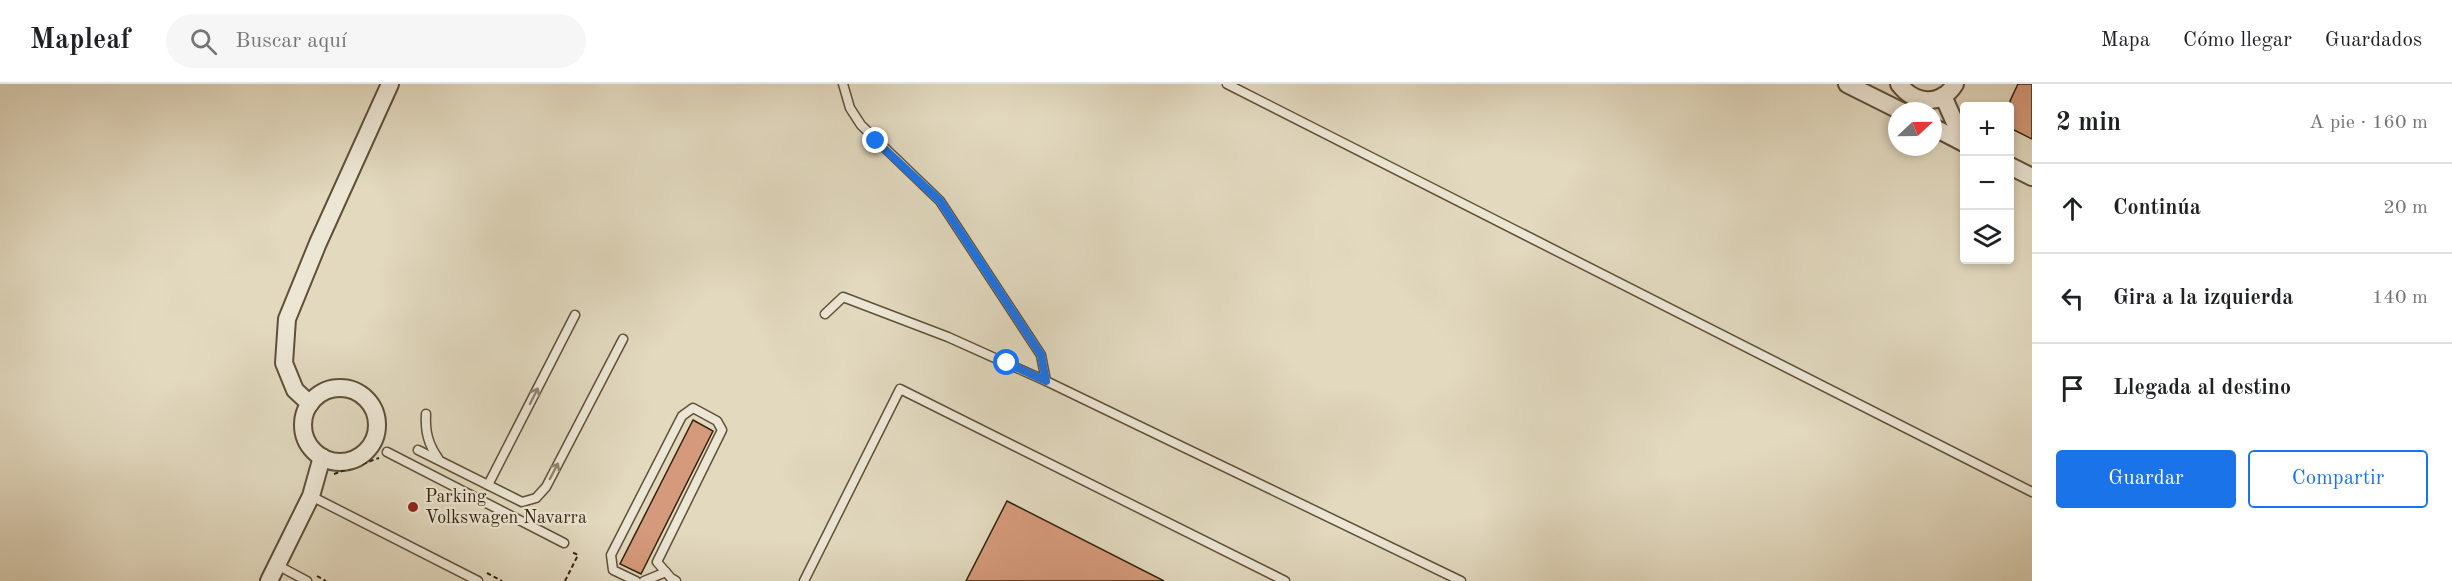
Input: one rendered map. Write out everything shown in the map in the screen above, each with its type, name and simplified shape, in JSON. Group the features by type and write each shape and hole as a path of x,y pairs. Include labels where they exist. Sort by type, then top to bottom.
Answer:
{"street":[{"path":"310,404 295,390 284,363 287,319 318,243 390,84"},
{"path":"1899,84 1906,93 1919,100 1929,101 1943,96 1955,84"},
{"path":"1857,86 1888,104"},
{"path":"1943,96 1960,132"},
{"path":"1942,132 1960,140"},
{"path":"2014,168 2032,177"},
{"path":"340,388 362,395 376,414 375,439 368,450 346,462 322,457 312,449 303,426 310,404 318,395 328,390 340,388"},
{"path":"268,581 311,496 322,457"}],"lane":[{"path":"843,84 850,108 861,125 940,201 1041,355 1046,381"},
{"path":"1227,84 2032,492"},
{"path":"825,314 843,297 948,337 1046,381 1461,581"},
{"path":"488,485 575,315"},
{"path":"418,450 522,502 536,498 546,487 623,339"},
{"path":"804,581 900,389 1285,581"},
{"path":"636,581 613,570 611,555 682,416 693,408 717,421 722,430 657,562 676,581"},
{"path":"426,414 425,430 431,449 439,461"},
{"path":"386,454 564,543"},
{"path":"311,496 478,581"},
{"path":"277,565 307,581"},
{"path":"644,581 666,572"}],"path":[{"path":"331,482 334,473 386,454"},
{"path":"565,581 578,555 570,551"},
{"path":"482,571 502,581"},
{"path":"316,576 326,581"}],"building":[{"path":"2018,84 2032,84 2032,139 2014,130 2014,102 2010,101"},
{"path":"693,420 713,431 641,574 620,564"},
{"path":"1007,501 1164,581 966,581"}],"place":[{"name":"Parking Volkswagen Navarra","path":"413,507"}],"route":[{"path":"876,141 940,201 1041,355 1046,381 1007,363"}]}
